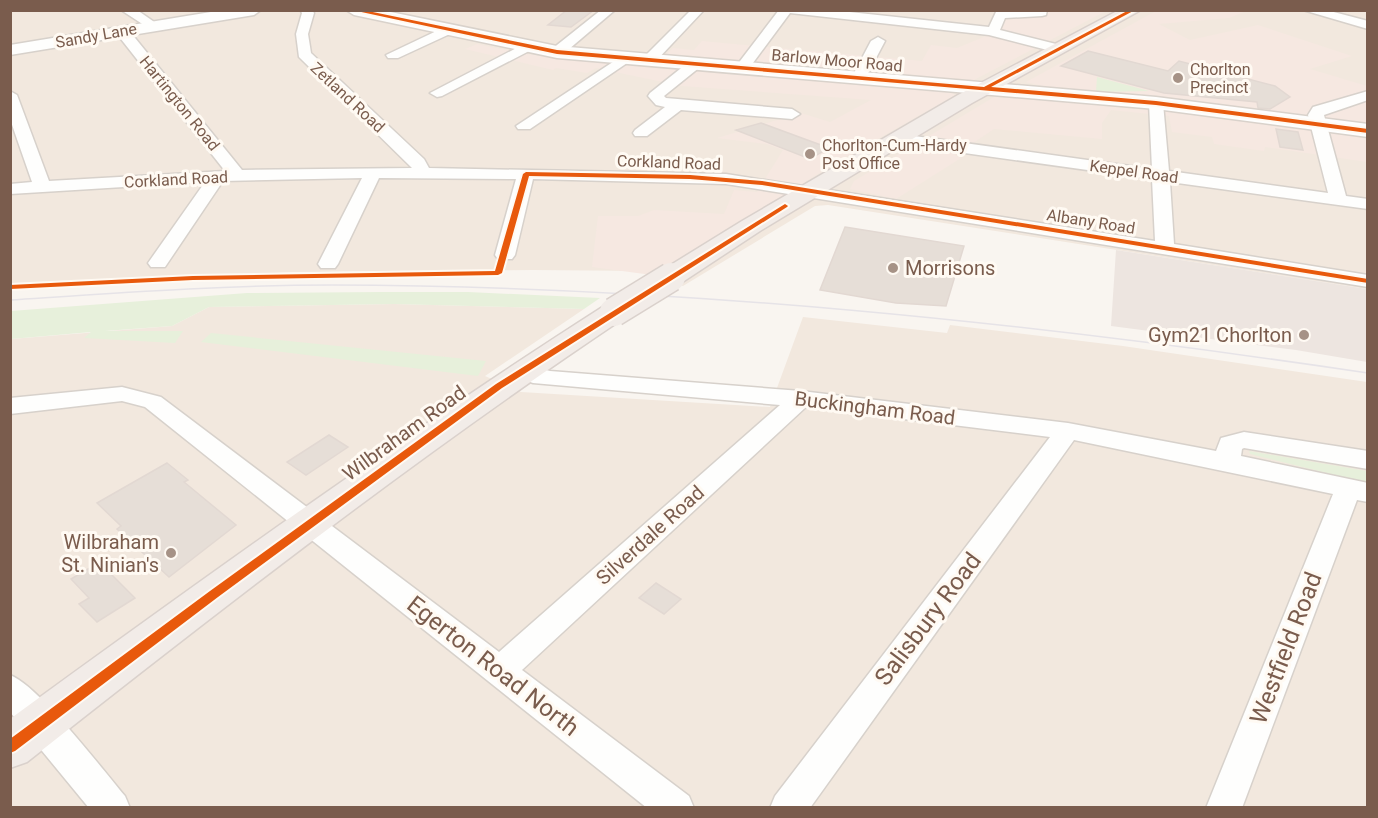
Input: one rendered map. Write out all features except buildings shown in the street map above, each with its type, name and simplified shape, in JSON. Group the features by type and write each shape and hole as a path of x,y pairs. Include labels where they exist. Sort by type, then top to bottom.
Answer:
{"highway":[{"name":"Wilbraham Road","path":"26,735 311,523 522,371 810,192 986,88 1134,10"}],"main road":[{"name":"Barlow Moor Road","path":"354,10 556,52 1156,103 1368,131"}],"street":[{"path":"127,10 154,26"},
{"name":"Sandy Lane","path":"12,48 254,10"},
{"name":"Zetland Road","path":"306,10 308,13 301,42 304,54 418,163 423,173"},
{"path":"556,52 609,10"},
{"path":"649,60 698,10"},
{"path":"742,68 786,10"},
{"path":"792,10 993,32 1059,49"},
{"path":"1310,10 1338,13 1368,25"},
{"path":"993,32 1000,15 1042,12"},
{"path":"393,55 447,30"},
{"name":"Hartington Road","path":"122,31 238,176"},
{"path":"859,77 878,41"},
{"path":"437,93 526,47"},
{"path":"524,126 625,58"},
{"path":"695,64 655,96 661,102 678,105 792,114"},
{"path":"10,95 42,187"},
{"path":"1338,200 1316,115 1318,110 1368,95"},
{"path":"1156,103 1165,248"},
{"path":"641,133 678,105"},
{"name":"Keppel Road","path":"900,139 1368,204"},
{"path":"328,264 373,173"},
{"name":"Corkland Road","path":"10,189 218,176 423,173 726,179 810,192"},
{"path":"505,255 526,174"},
{"path":"158,263 218,176"},
{"name":"Albany Road","path":"810,192 1368,281"},
{"name":"Buckingham Road","path":"522,371 533,376 550,378 801,399 1068,431 1227,462 1358,491"},
{"name":"Egerton Road North","path":"10,406 122,394 153,402 676,807"},
{"name":"Silverdale Road","path":"499,671 801,399"},
{"name":"Salisbury Road","path":"788,807 1068,431"},
{"path":"1227,462 1230,444 1244,440 1368,460"},
{"name":"Westfield Road","path":"1224,807 1358,491"},
{"path":"10,689 26,735 112,807"}],"shaded area":[{"path":"198,10 209,15 238,10 1367,11 1367,289 828,205 815,206 683,286 646,271 533,270 295,272 11,285 10,11"},
{"path":"1001,11 1106,11 972,81 665,56 673,48 694,50 702,41 922,61 931,45 957,48 991,34"},
{"path":"1156,11 1246,11 1229,18 1159,24 1190,40 1258,25 1352,56 1310,69 1367,86 1367,125 1292,114 1055,89 1026,82"},
{"path":"477,44 525,54 568,59 950,92 955,95 841,160 652,275 592,267 598,216 638,216 654,210 724,214 734,190 757,192 783,150 767,144 717,138 801,113 830,122 871,100 682,86 596,68 587,73 556,68 553,70 465,49"},
{"path":"994,97 1144,108 1367,138 1367,162 1265,147 1264,151 1214,144 1212,137 1172,132 1169,116 1111,110 1102,123 1102,139 994,129 955,155 961,158 896,199 850,189 854,181"},
{"path":"1116,250 1367,289 1367,362 1296,350 1111,326"},
{"path":"394,304 584,309 485,376 521,392 770,407 803,317 947,333 950,325 1123,346 1367,382 1367,807 11,808 11,339 172,326 209,307"}],"green space":[{"path":"1097,77 1149,91 1096,92"},
{"path":"468,292 600,298 584,309 394,304 209,307 172,326 105,331 183,331 175,343 84,338 91,332 11,339 11,311 247,293"},
{"path":"211,333 486,361 478,376 201,342"},
{"path":"1249,451 1367,471 1367,483 1250,454"}],"tram line":[{"path":"10,300 292,285 462,287 592,292 852,310 981,323 1368,373"}],"cycle path":[{"path":"354,10 557,52 1156,103 1368,131"},
{"path":"986,88 1133,10"},
{"path":"10,287 193,278 498,273 526,174 690,177 762,183 1368,281"},
{"path":"10,747 214,594 499,386 785,206"}],"place":[{"name":"Chorlton Precinct","path":"1178,78"},
{"name":"Chorlton-Cum-Hardy Post Office","path":"810,154"},
{"name":"Morrisons","path":"893,268"},
{"name":"Gym21 Chorlton","path":"1304,335"},
{"name":"Wilbraham St. Ninian's","path":"171,553"}]}
